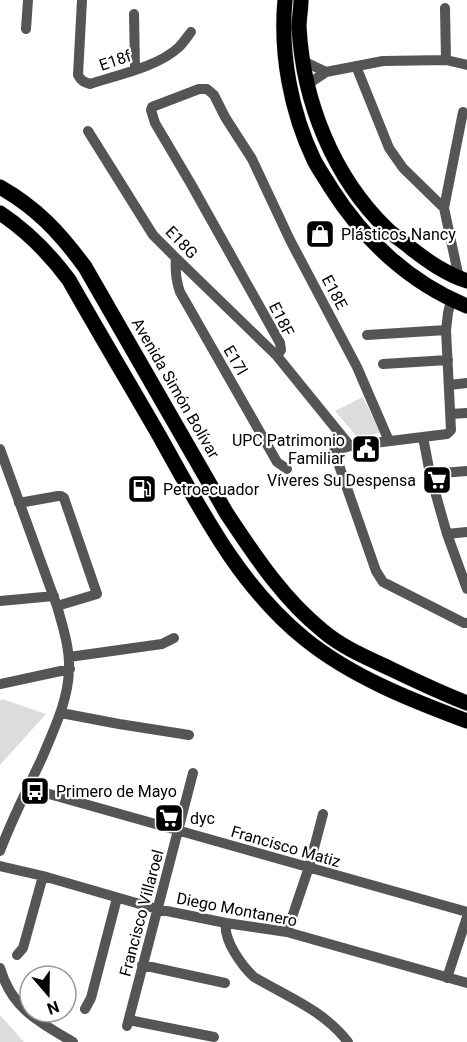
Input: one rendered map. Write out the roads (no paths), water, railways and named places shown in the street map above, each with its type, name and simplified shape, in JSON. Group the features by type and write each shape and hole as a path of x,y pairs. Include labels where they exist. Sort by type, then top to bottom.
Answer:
{"highway":[{"path":"285,0 284,50 288,77 295,106 315,161 347,211 385,254 405,272 451,300 467,306"},
{"path":"302,0 299,25 308,84 324,138 349,184 388,231 435,266 463,280"},
{"name":"Avenida Simón Bolívar","path":"1,186 39,214 56,230 85,267 227,514 279,587 324,632 352,650 467,703"},
{"path":"0,213 46,251 69,280 198,506 232,561 261,597 304,638 327,656 352,671 425,705 467,721"}],"street":[{"path":"26,29 28,0"},
{"name":"E18f","path":"82,0 78,75 81,80 90,84 157,61 170,54 192,32"},
{"path":"444,8 446,60"},
{"path":"134,15 135,69"},
{"path":"308,84 326,72 383,62 446,60 467,65"},
{"path":"303,62 326,72"},
{"path":"356,66 390,148 404,168 444,207"},
{"name":"E18E","path":"214,225 155,123 151,110 152,107 199,89 207,89 214,95 252,159 290,240 357,367 389,441"},
{"path":"463,112 444,207 463,280"},
{"name":"E18G","path":"88,131 153,235 277,356"},
{"name":"E18F","path":"214,225 280,343 281,350 277,356 350,446"},
{"name":"E17l","path":"176,258 175,270 180,292 277,462 287,469"},
{"path":"451,300 446,330 451,429 447,434 350,446 334,451 376,571 383,582 467,623"},
{"path":"367,335 446,330"},
{"path":"382,364 448,360"},
{"path":"450,385 467,383"},
{"path":"451,414 467,413"},
{"path":"423,437 430,474 447,534 467,589"},
{"path":"0,449 56,601 69,657 67,689 61,713 0,851"},
{"path":"430,474 467,471"},
{"path":"0,601 56,601 97,594 64,498 58,496 19,503"},
{"path":"447,534 467,532"},
{"path":"69,657 162,644 174,638"},
{"path":"0,684 69,669"},
{"path":"61,713 189,735"},
{"name":"Francisco Villaroel","path":"193,773 128,1023 214,1037"},
{"name":"Francisco Matiz","path":"28,788 467,912"},
{"path":"287,932 309,867 323,814"},
{"name":"Diego Montanero","path":"0,866 157,909 287,932 467,983"},
{"path":"18,955 23,948 43,876"},
{"path":"85,1009 91,998 117,898"},
{"path":"447,978 467,917"},
{"path":"226,922 226,933 236,955 254,977 319,1013 348,1042"},
{"path":"142,965 225,983"},
{"path":"0,968 9,992 19,1004 46,1027 74,1042"}],"place":[{"name":"Plásticos Nancy","path":"320,234"},
{"name":"UPC Patrimonio Familiar","path":"366,449"},
{"name":"Víveres Su Despensa","path":"437,480"},
{"name":"Petroecuador","path":"142,489"},
{"name":"Primero de Mayo","path":"35,791"},
{"name":"dyc","path":"169,818"}]}
